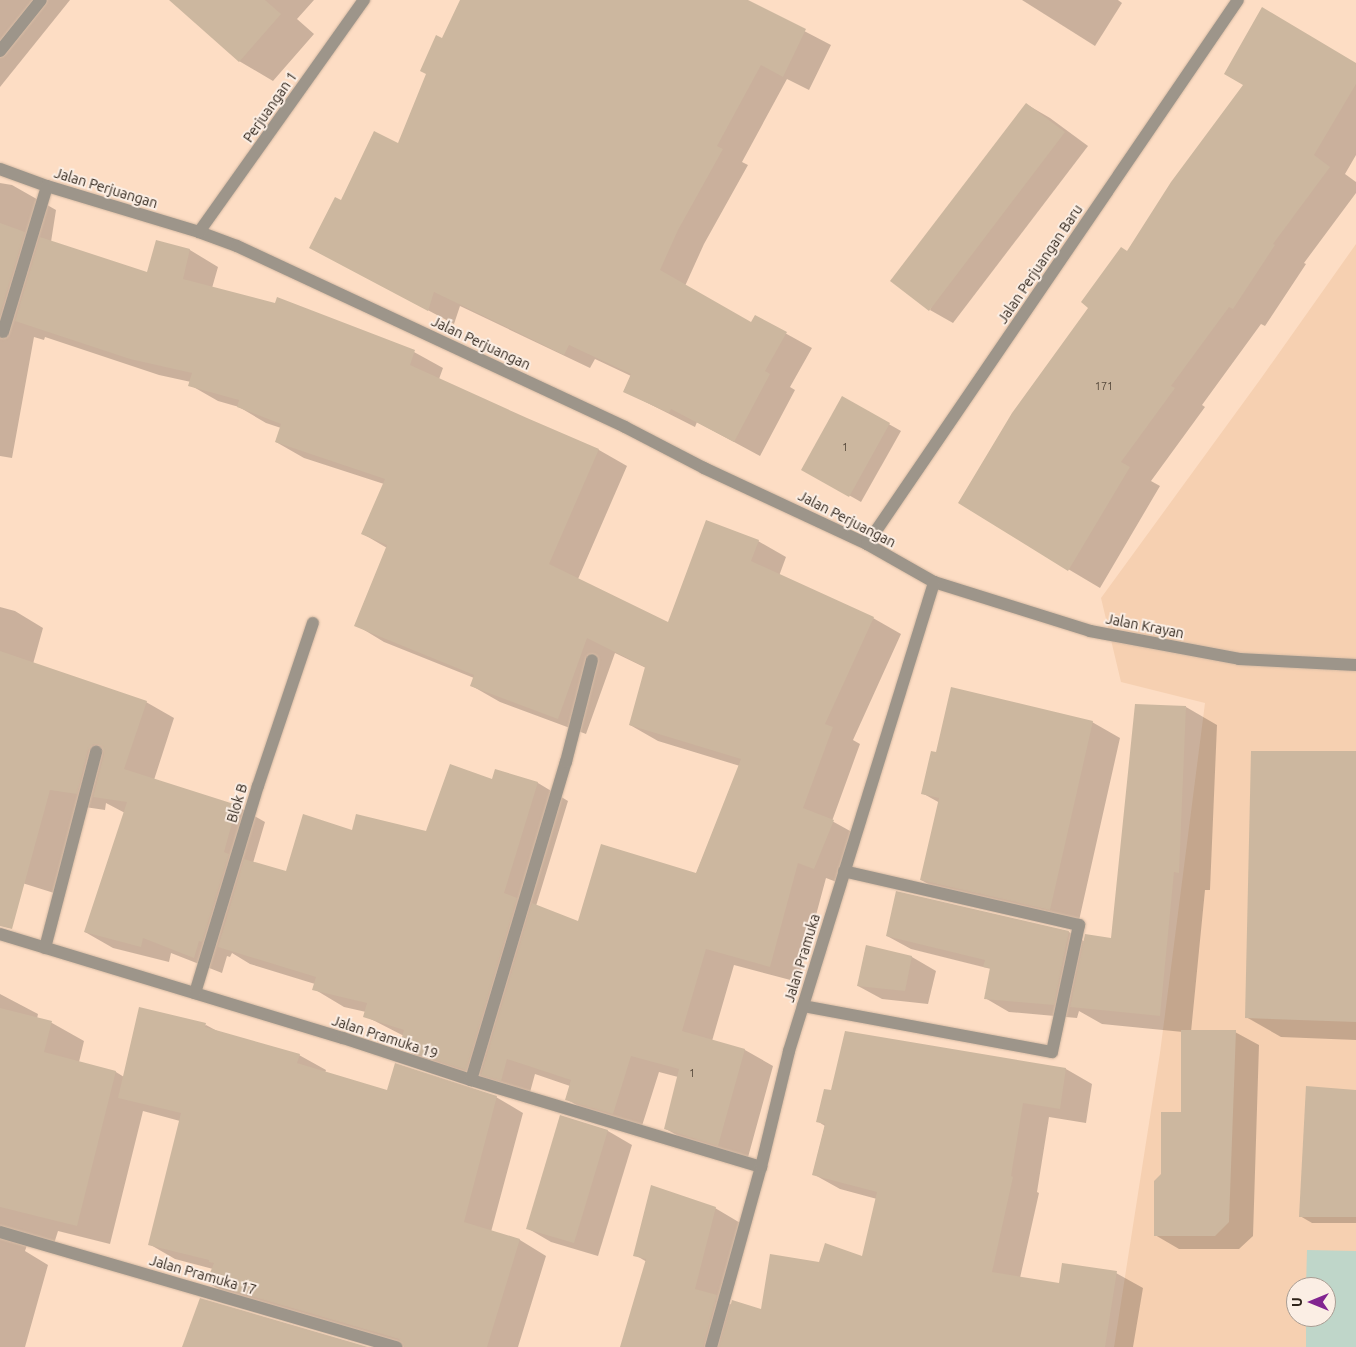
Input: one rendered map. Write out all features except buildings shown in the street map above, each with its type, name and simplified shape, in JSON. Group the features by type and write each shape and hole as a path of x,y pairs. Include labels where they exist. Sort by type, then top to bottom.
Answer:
{"street":[{"path":"0,51 41,0"},
{"name":"Perjuangan 1","path":"199,232 364,0"},
{"name":"Jalan Perjuangan Baru","path":"867,544 1238,0"},
{"name":"Jalan Perjuangan","path":"0,169 48,186 199,232 237,246 625,427 704,468 867,544 934,582"},
{"path":"2,332 48,186"},
{"name":"Jalan Krayan","path":"934,582 1090,631 1238,659 1356,665"},
{"name":"Jalan Pramuka","path":"711,1347 761,1167 789,1051 934,582"},
{"name":"Blok B","path":"195,993 258,786 313,623"},
{"path":"471,1080 566,762 592,660"},
{"path":"45,948 96,752"},
{"path":"803,1006 1052,1052 1079,925 844,871"},
{"name":"Jalan Pramuka 19","path":"0,934 471,1080 761,1167"},
{"name":"Jalan Pramuka 17","path":"0,1232 397,1347"}],"shaded area":[{"path":"1356,244 1356,1347 1114,1347 1160,1053 1205,703 1121,682 1101,598"}],"green space":[{"path":"1307,1250 1356,1251 1356,1347 1306,1347 1306,1327 1336,1327 1336,1277 1306,1277"}]}
